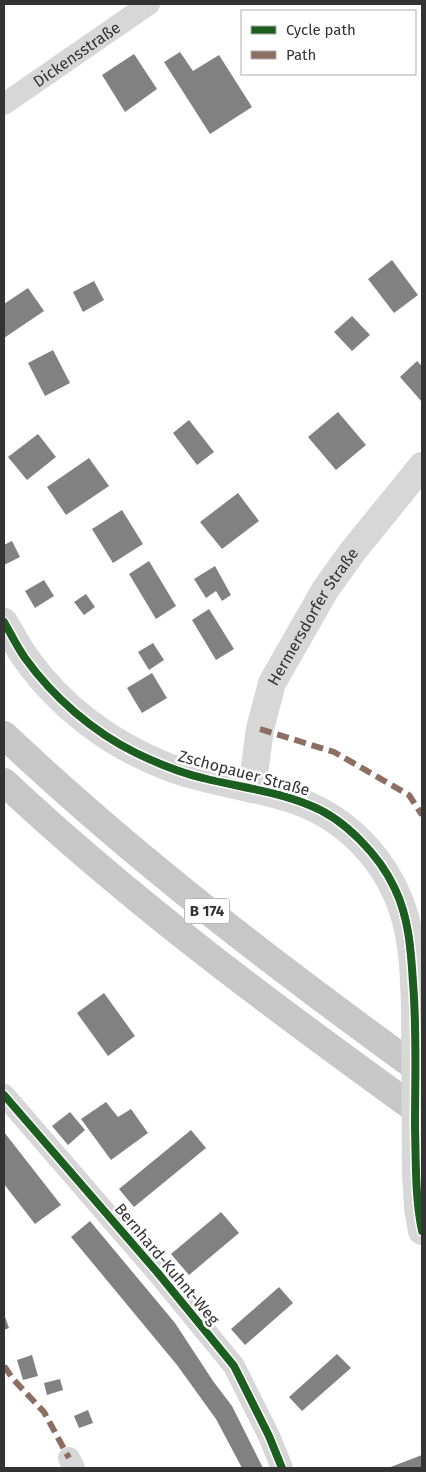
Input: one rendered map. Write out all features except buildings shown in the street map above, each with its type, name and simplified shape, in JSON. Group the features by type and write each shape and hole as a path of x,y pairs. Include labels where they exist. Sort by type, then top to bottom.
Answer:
{"highway":[{"name":"B 174","path":"4,735 104,826 191,898 324,1001 422,1072"},
{"name":"B 174","path":"4,782 85,854 177,931 310,1033 422,1114"}],"street":[{"name":"Dickensstraße","path":"4,104 149,4"},
{"name":"Hermersdorfer Straße","path":"252,789 260,730 272,683 326,590 353,551 422,466"},
{"name":"Zschopauer Straße","path":"4,622 25,658 50,688 77,715 104,734 136,753 168,767 201,778 281,796 311,805 337,820 380,863 395,889 411,946 415,1004 416,1175 422,1232"},
{"name":"Bernhard-Kuhnt-Weg","path":"4,1095 157,1272 234,1366 269,1436 282,1468"}],"marked path":[{"path":"260,729 334,752 409,795 422,815"},
{"path":"4,1366 13,1379 44,1412 69,1458"}],"cycle path":[{"path":"4,622 22,654 48,686 61,700 104,735 136,753 177,771 283,796 322,811 360,839 380,864 400,900 410,947 416,1055 416,1179 422,1231"},
{"path":"4,1095 157,1272 234,1366 269,1436 282,1468"}]}
